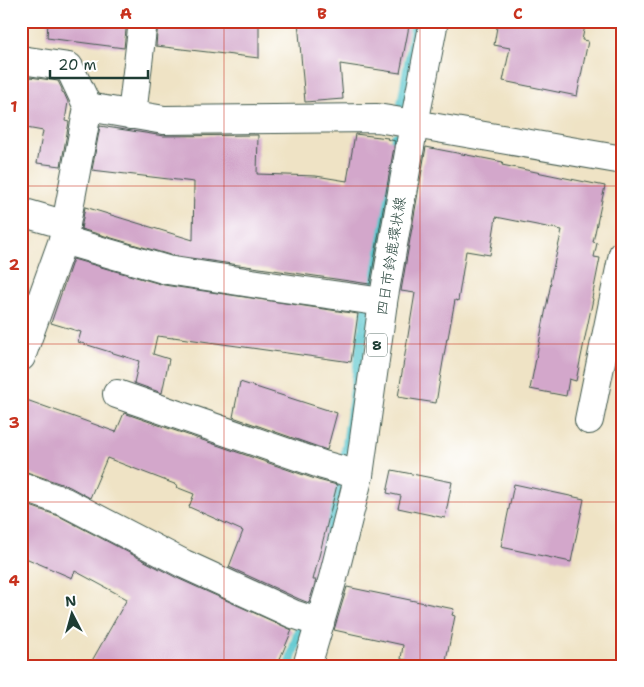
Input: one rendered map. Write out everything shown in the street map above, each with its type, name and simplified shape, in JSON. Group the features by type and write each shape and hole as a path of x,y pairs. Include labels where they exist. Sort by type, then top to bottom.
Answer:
{"street":[{"path":"132,115 144,21"},
{"name":"四日市鈴鹿環状線","path":"307,666 333,578 359,475 382,302 434,21"},
{"path":"21,60 69,66 88,107 64,233 21,357"},
{"path":"88,107 164,120 377,118 623,160"},
{"path":"21,212 64,233 167,270 382,302"},
{"path":"589,420 623,254"},
{"path":"117,394 323,465 359,475"},
{"path":"21,486 65,502 184,564 293,614 320,623"}],"building":[{"path":"48,21 127,21 124,48 47,38"},
{"path":"158,21 259,21 259,58 156,46"},
{"path":"298,21 410,21 400,73 340,64 343,99 305,102"},
{"path":"498,21 586,21 582,40 588,41 577,96 503,81 510,48 494,45"},
{"path":"30,77 58,81 68,102 65,121 69,122 61,166 37,163 43,131 21,127 21,85 28,87"},
{"path":"100,126 164,136 258,135 257,174 316,176 347,181 355,134 388,138 395,141 370,284 170,255 81,229 85,207 193,240 194,182 92,170"},
{"path":"426,147 503,162 502,165 605,186 593,242 597,243 594,257 600,258 593,299 576,381 569,379 566,396 530,389 550,282 562,230 496,217 490,255 466,251 458,301 455,300 436,403 398,397 415,293 401,291"},
{"path":"73,259 164,285 358,314 351,362 157,336 153,354 169,359 162,393 134,383 139,361 78,342 81,332 51,323"},
{"path":"240,382 337,413 327,450 233,417"},
{"path":"21,398 116,432 124,413 337,485 313,580 316,580 309,603 229,567 243,531 189,507 194,494 176,487 177,485 107,458 90,498 70,487 21,470"},
{"path":"392,470 452,482 445,518 398,508 401,496 387,493"},
{"path":"514,484 584,499 571,562 501,547"},
{"path":"30,506 59,516 177,578 292,630 277,666 89,666 127,599 75,571 72,578 21,556 21,527"},
{"path":"347,587 454,609 452,615 455,616 445,666 435,666 401,659 403,645 334,630"}],"waterway":[{"path":"402,104 416,21"},
{"path":"306,607 317,583 340,494 366,311 396,137"},
{"path":"289,666 299,630"}]}
